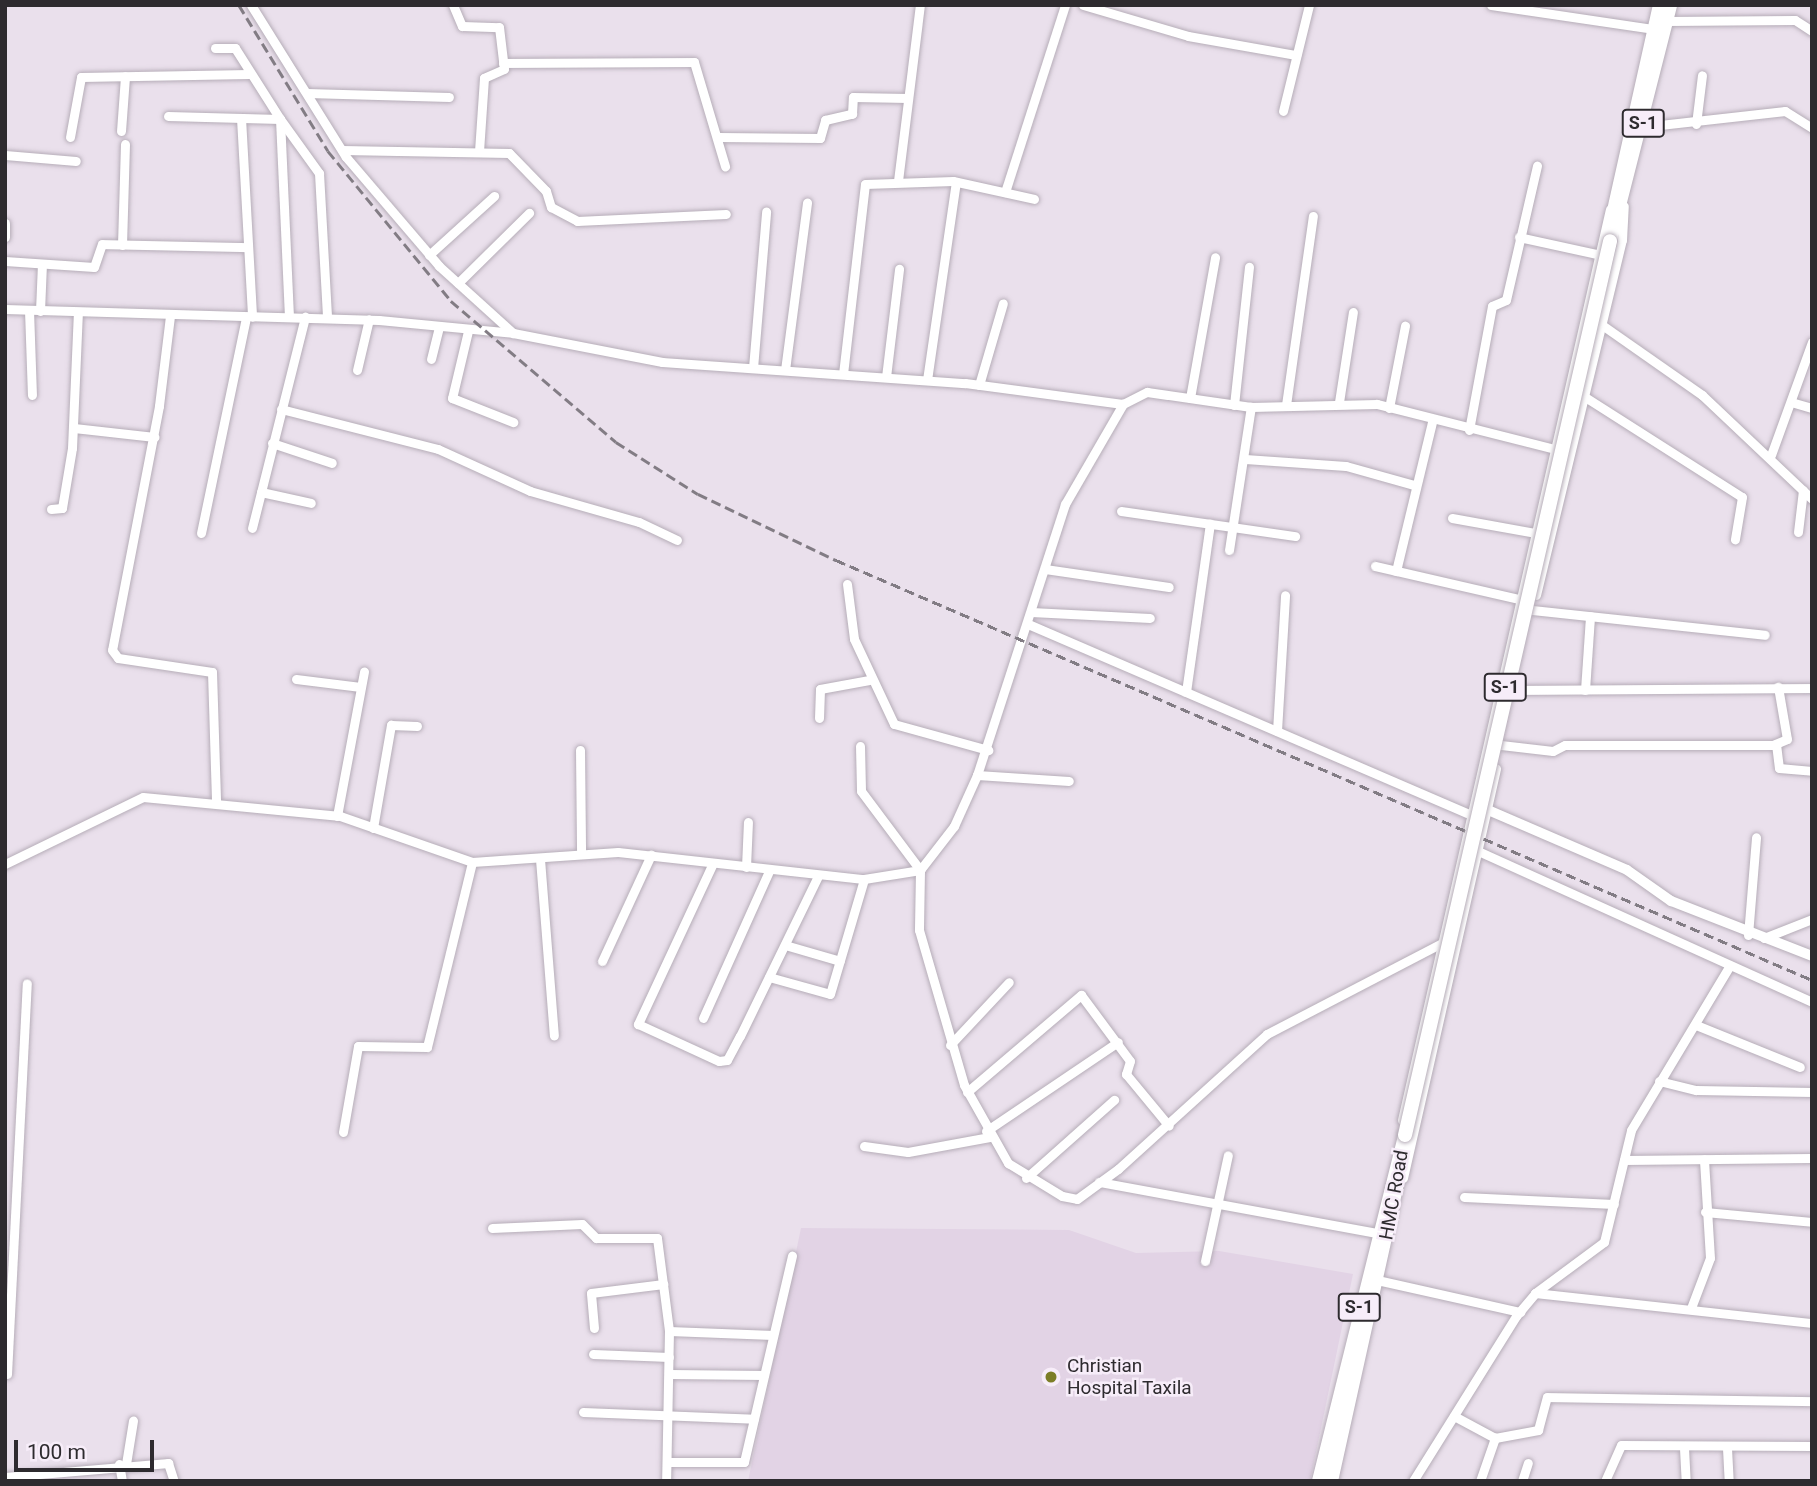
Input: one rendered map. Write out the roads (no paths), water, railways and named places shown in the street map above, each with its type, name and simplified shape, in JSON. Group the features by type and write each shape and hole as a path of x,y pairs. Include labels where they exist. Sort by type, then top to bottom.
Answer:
{"main road":[{"name":"S-1","path":"1620,194 1660,5"},
{"name":"S-1","path":"1620,194 1642,127 1670,5"},
{"name":"HMC Road","path":"1331,1481 1377,1280 1389,1205 1620,194"},
{"name":"HMC Road","path":"1319,1481 1376,1233 1389,1205"}],"street":[{"path":"251,5 342,150 429,255 513,333"},
{"path":"453,5 462,26 499,27 502,74 484,78 479,152"},
{"path":"898,181 920,5"},
{"path":"1005,192 1065,5"},
{"path":"1083,5 1188,36 1296,55"},
{"path":"1283,111 1309,5"},
{"path":"1491,5 1654,30"},
{"path":"1667,21 1795,20 1812,31"},
{"path":"215,48 235,48 249,74 319,173 327,318"},
{"path":"503,64 694,62 725,166"},
{"path":"71,137 78,78 249,74"},
{"path":"1696,124 1702,75"},
{"path":"121,131 125,76"},
{"path":"307,93 449,97"},
{"path":"718,137 820,138 825,120 852,114 853,97 908,98"},
{"path":"1642,127 1696,124 1785,111 1812,128"},
{"path":"167,117 280,119"},
{"path":"201,533 249,317 241,118"},
{"path":"280,119 289,317"},
{"path":"122,245 125,144"},
{"path":"342,150 509,153 546,191 551,207 577,220 726,214"},
{"path":"5,156 76,160"},
{"path":"1469,430 1492,306 1506,300 1537,166"},
{"path":"843,374 865,184 898,181 956,182 1034,199"},
{"path":"927,380 956,182"},
{"path":"1389,1205 1467,813 1555,449 1596,254 1620,194"},
{"path":"1389,1205 1488,810 1513,690 1602,325 1620,194"},
{"path":"429,255 494,196"},
{"path":"785,370 807,202"},
{"path":"753,368 766,212"},
{"path":"458,283 529,213"},
{"path":"1286,405 1313,216"},
{"path":"5,223 5,237"},
{"path":"1519,237 1596,254"},
{"path":"5,261 94,267 99,245 247,247"},
{"path":"1190,398 1215,257"},
{"path":"32,395 34,311 42,264"},
{"path":"1234,405 1249,267"},
{"path":"886,377 899,269"},
{"path":"979,385 1003,303"},
{"path":"5,309 170,316 369,319 468,331 513,333 662,362 927,380 1123,404"},
{"path":"1339,402 1353,312"},
{"path":"51,509 62,508 74,428 78,313"},
{"path":"170,316 154,437 112,655 212,672 216,801"},
{"path":"252,528 305,317"},
{"path":"356,370 369,319"},
{"path":"1602,325 1667,367 1771,455 1812,499"},
{"path":"1389,408 1405,326"},
{"path":"431,359 439,327"},
{"path":"468,331 452,398 513,422"},
{"path":"1771,455 1812,342"},
{"path":"1440,944 1267,1034 1169,1126 1077,1199 1026,1178 988,1134 967,1092 950,1045 919,930 920,870 954,826 988,750 1065,504 1123,404 1147,392 1251,407 1339,402 1389,408 1432,422 1555,449"},
{"path":"1585,397 1742,497 1735,539"},
{"path":"1791,402 1812,408"},
{"path":"1229,550 1251,407"},
{"path":"281,409 438,449 530,491 639,522 677,540"},
{"path":"1396,571 1414,485 1432,422"},
{"path":"74,428 154,437"},
{"path":"272,443 332,463"},
{"path":"1245,459 1346,466 1414,485"},
{"path":"1798,532 1804,491"},
{"path":"261,492 311,503"},
{"path":"1121,511 1295,536"},
{"path":"1452,518 1535,533"},
{"path":"1186,692 1210,524"},
{"path":"1375,565 1519,599"},
{"path":"1045,569 1169,587"},
{"path":"846,584 854,639 869,680 894,724 988,750"},
{"path":"1277,732 1285,595"},
{"path":"1532,610 1765,635"},
{"path":"1031,612 1150,618"},
{"path":"1585,690 1590,616"},
{"path":"1028,624 1467,813"},
{"path":"337,816 364,672"},
{"path":"296,679 361,687"},
{"path":"819,718 820,690 869,680"},
{"path":"1501,745 1553,751 1565,745 1776,744 1787,739 1778,687"},
{"path":"1513,690 1812,688"},
{"path":"373,828 391,725 417,726"},
{"path":"1776,744 1779,768 1812,771"},
{"path":"860,746 860,792 920,870"},
{"path":"580,750 581,853"},
{"path":"977,775 1069,781"},
{"path":"5,864 143,797 216,801 337,816 472,862 540,859 581,853 651,855 769,871 864,879 920,870"},
{"path":"1470,800 1626,870 1671,901 1748,935 1764,938 1812,956"},
{"path":"746,867 748,822"},
{"path":"1748,935 1756,837"},
{"path":"1478,851 1812,1002"},
{"path":"602,961 651,855"},
{"path":"540,859 554,1035"},
{"path":"343,1132 358,1046 427,1047 472,862"},
{"path":"713,863 638,1024 727,1059 818,876"},
{"path":"703,1018 769,871"},
{"path":"769,977 828,995 864,879"},
{"path":"1764,938 1812,919"},
{"path":"785,945 840,961"},
{"path":"1413,1481 1520,1312 1535,1293 1604,1242 1631,1130 1730,965"},
{"path":"950,1045 1009,982"},
{"path":"7,1374 7,1318 27,984"},
{"path":"967,1092 1081,995 1118,1042 1129,1061 1126,1074 1169,1126"},
{"path":"1696,1025 1800,1067"},
{"path":"863,1146 908,1152 988,1134 1118,1042"},
{"path":"1659,1081 1696,1090 1812,1092"},
{"path":"1026,1178 1114,1100"},
{"path":"1205,1261 1228,1155"},
{"path":"1624,1160 1811,1158"},
{"path":"1691,1308 1710,1258 1705,1212 1704,1159"},
{"path":"1099,1182 1376,1233"},
{"path":"1464,1197 1614,1204"},
{"path":"1705,1212 1812,1222"},
{"path":"492,1228 582,1224 596,1238 653,1234 669,1331 670,1416 666,1481"},
{"path":"669,1462 744,1462 792,1256"},
{"path":"1377,1280 1520,1312"},
{"path":"594,1328 591,1293 663,1284"},
{"path":"1535,1293 1812,1323"},
{"path":"669,1331 773,1335"},
{"path":"593,1354 669,1357"},
{"path":"669,1374 764,1375"},
{"path":"1454,1416 1495,1438 1538,1430 1546,1397 1812,1401"},
{"path":"583,1412 754,1419"},
{"path":"122,1481 133,1421"},
{"path":"1480,1481 1495,1438"},
{"path":"1605,1481 1616,1447 1812,1446"},
{"path":"1684,1448 1686,1481"},
{"path":"1727,1448 1729,1481"},
{"path":"5,1477 123,1464 168,1463 174,1481"},
{"path":"1522,1481 1528,1463"},
{"path":"58,1470 60,1481"}],"railway":[{"path":"239,5 328,151 451,301 616,442 698,494 836,560 1812,980"}],"place":[{"name":"Christian Hospital Taxila","path":"1051,1377"}]}
